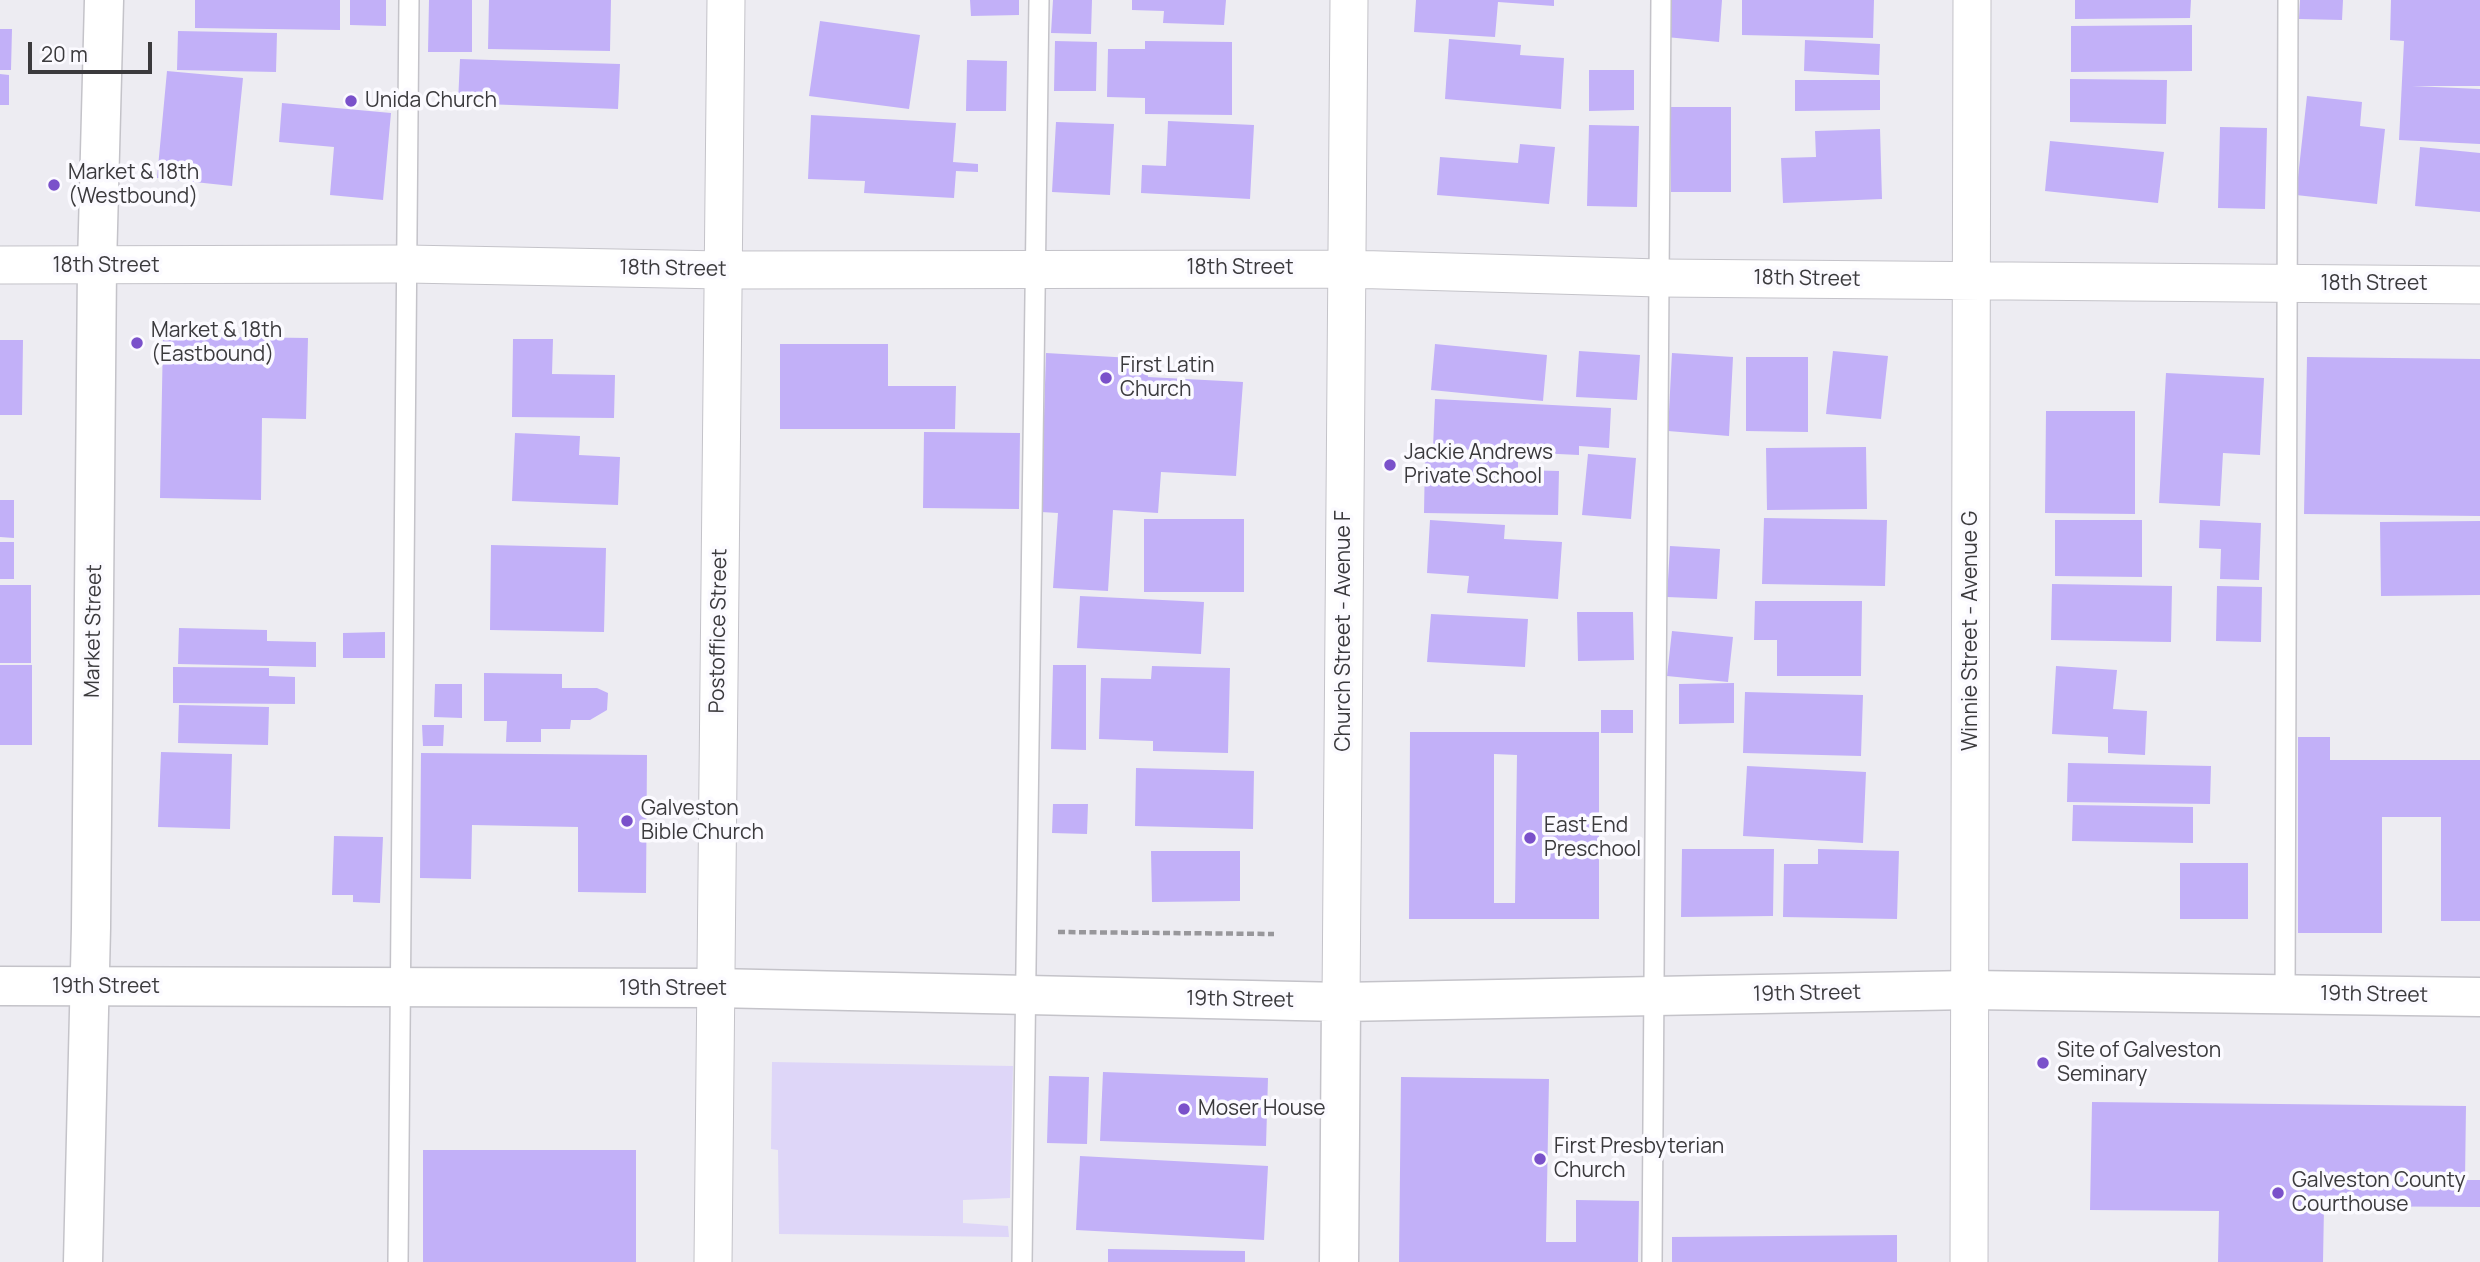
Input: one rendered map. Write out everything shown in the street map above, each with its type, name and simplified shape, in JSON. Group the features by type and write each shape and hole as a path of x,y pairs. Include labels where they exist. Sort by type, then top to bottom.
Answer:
{"street":[{"name":"Market Street","path":"83,1262 89,986 97,266 104,0"},
{"name":"Postoffice Street","path":"713,1262 726,0"},
{"name":"Church Street - Avenue F","path":"1339,1262 1349,0"},
{"name":"Winnie Street - Avenue G","path":"1969,1262 1972,0"},
{"name":"18th Street","path":"0,265 407,264 722,270 1037,267 1347,269 1659,278 2480,285"},
{"name":"19th Street","path":"0,986 715,988 1341,1002 1970,990 2480,997"}],"lane":[{"path":"398,1262 409,0"},
{"path":"1022,1262 1040,0"},
{"path":"1652,1262 1661,0"},
{"path":"2285,995 2288,0"}],"path":[{"path":"1053,932 1274,934"}],"shaded area":[{"path":"772,1062 1013,1066 1010,1198 963,1200 963,1223 1008,1226 1009,1237 779,1234 778,1150 771,1149"}],"building":[{"path":"195,0 340,0 340,30 195,28"},
{"path":"350,0 386,0 386,26 350,25"},
{"path":"429,0 472,0 472,52 428,52"},
{"path":"489,0 611,0 610,51 488,49"},
{"path":"970,0 1019,0 1019,15 971,16"},
{"path":"1053,0 1092,0 1091,34 1051,33"},
{"path":"1132,0 1226,0 1224,25 1163,23 1164,11 1132,10"},
{"path":"1416,0 1554,0 1554,6 1498,2 1495,37 1414,32"},
{"path":"1669,0 1722,0 1719,42 1666,37"},
{"path":"1742,0 1874,0 1873,38 1742,35"},
{"path":"2075,0 2191,0 2190,18 2075,19"},
{"path":"2300,0 2343,0 2342,20 2299,19"},
{"path":"2391,0 2480,0 2480,86 2412,86 2480,89 2480,144 2399,140 2404,41 2390,40"},
{"path":"820,21 920,35 909,109 809,96"},
{"path":"2192,25 2192,71 2071,72 2071,26"},
{"path":"0,29 12,29 11,70 0,70"},
{"path":"178,31 277,33 276,72 177,70"},
{"path":"1449,39 1521,45 1520,55 1564,58 1561,109 1445,99"},
{"path":"1805,40 1880,44 1879,75 1804,71"},
{"path":"1055,41 1097,42 1096,91 1054,91"},
{"path":"1145,41 1232,42 1232,115 1145,114 1145,98 1107,97 1108,49 1145,49"},
{"path":"460,59 620,64 618,109 458,103"},
{"path":"967,60 1007,61 1006,111 966,111"},
{"path":"1589,70 1634,70 1634,110 1589,111"},
{"path":"167,71 243,78 232,186 157,178"},
{"path":"0,74 9,75 9,105 0,105"},
{"path":"2070,79 2167,80 2166,124 2070,122"},
{"path":"1795,80 1880,80 1880,110 1795,111"},
{"path":"2307,96 2362,102 2360,126 2385,129 2377,204 2296,195"},
{"path":"282,103 391,113 383,200 330,195 334,147 279,142"},
{"path":"1671,107 1731,107 1731,192 1671,192"},
{"path":"811,115 956,123 953,162 978,164 978,172 956,171 954,198 864,193 865,181 808,179"},
{"path":"1168,121 1254,125 1250,199 1141,193 1142,165 1166,166"},
{"path":"1056,122 1114,124 1110,195 1052,192"},
{"path":"1589,125 1639,126 1637,207 1587,206"},
{"path":"2220,127 2267,128 2265,209 2218,208"},
{"path":"1880,129 1882,199 1783,203 1781,158 1816,157 1815,131"},
{"path":"2050,141 2164,152 2158,203 2045,191"},
{"path":"1520,144 1555,147 1549,204 1437,195 1440,157 1518,163"},
{"path":"2420,147 2480,153 2480,212 2415,206"},
{"path":"163,336 308,338 306,419 262,418 261,500 160,498"},
{"path":"513,339 553,339 552,374 615,375 614,418 512,417"},
{"path":"0,340 23,340 22,415 0,415"},
{"path":"780,344 888,344 888,386 956,386 955,429 780,429"},
{"path":"1435,344 1547,355 1543,401 1431,390"},
{"path":"1579,351 1640,355 1637,400 1576,397"},
{"path":"1833,351 1888,356 1881,419 1826,414"},
{"path":"1046,353 1149,359 1148,377 1243,382 1236,476 1161,472 1158,513 1113,510 1108,591 1053,588 1058,513 1041,512"},
{"path":"1672,353 1733,357 1729,436 1668,431"},
{"path":"1746,357 1808,357 1808,432 1746,431"},
{"path":"2307,357 2480,359 2480,516 2304,514"},
{"path":"2166,373 2264,378 2260,455 2223,453 2220,506 2159,503"},
{"path":"1435,399 1611,408 1609,448 1579,446 1579,455 1433,448"},
{"path":"2046,411 2135,411 2135,514 2045,513"},
{"path":"924,432 1020,433 1019,509 923,508"},
{"path":"515,433 580,436 579,455 620,457 618,505 512,501"},
{"path":"1866,447 1867,509 1767,510 1766,448"},
{"path":"1588,454 1636,458 1631,519 1582,515"},
{"path":"1425,456 1518,458 1518,470 1559,471 1558,515 1424,513"},
{"path":"0,500 14,500 14,538 0,537"},
{"path":"1764,518 1887,520 1885,586 1762,584"},
{"path":"1144,519 1244,519 1244,592 1144,592"},
{"path":"1430,520 1505,525 1504,539 1562,542 1558,599 1467,593 1469,576 1427,573"},
{"path":"2055,520 2142,520 2142,577 2055,576"},
{"path":"2200,520 2261,523 2259,580 2220,579 2221,549 2199,548"},
{"path":"2480,521 2480,595 2381,596 2380,522"},
{"path":"0,542 14,542 14,579 0,579"},
{"path":"491,545 606,548 604,632 490,630"},
{"path":"1670,546 1720,549 1717,599 1667,597"},
{"path":"2052,584 2172,586 2171,642 2051,640"},
{"path":"0,585 31,585 31,663 0,663"},
{"path":"2217,586 2262,587 2261,642 2216,641"},
{"path":"1080,596 1204,602 1201,654 1077,648"},
{"path":"1755,601 1862,601 1861,676 1777,676 1777,640 1754,640"},
{"path":"1577,612 1633,612 1634,660 1578,661"},
{"path":"1431,614 1528,619 1525,667 1427,662"},
{"path":"179,628 267,630 267,641 316,642 316,667 178,664"},
{"path":"1672,631 1733,637 1728,682 1667,676"},
{"path":"385,632 385,658 343,658 343,633"},
{"path":"0,665 32,665 32,745 0,745"},
{"path":"1053,665 1086,665 1086,750 1051,749"},
{"path":"1152,666 1230,668 1228,753 1153,751 1153,741 1099,739 1101,678 1151,679"},
{"path":"2056,666 2117,670 2113,709 2147,711 2145,755 2108,753 2108,737 2052,734"},
{"path":"173,667 269,668 269,676 295,677 295,704 173,703"},
{"path":"484,673 562,674 562,688 597,688 608,693 607,710 590,720 571,720 570,729 541,729 541,742 506,742 507,721 484,721"},
{"path":"1734,683 1734,723 1679,724 1679,684"},
{"path":"435,684 462,684 462,718 434,717"},
{"path":"1745,692 1863,695 1861,756 1743,753"},
{"path":"179,705 269,707 268,745 178,743"},
{"path":"1601,710 1633,710 1633,733 1601,733"},
{"path":"422,725 444,725 443,746 423,746"},
{"path":"1410,732 1599,732 1599,919 1409,919","holes":["1494,754 1517,755 1515,903 1494,903"]},
{"path":"2298,737 2330,737 2330,760 2480,760 2480,921 2441,921 2441,817 2382,817 2382,933 2298,933"},
{"path":"161,752 232,754 230,829 158,827"},
{"path":"421,753 647,755 646,893 578,892 578,827 472,825 471,879 420,878"},
{"path":"2068,763 2211,766 2210,804 2067,802"},
{"path":"1747,766 1866,772 1863,843 1743,836"},
{"path":"1136,768 1254,771 1253,829 1135,826"},
{"path":"1053,804 1088,804 1087,834 1052,833"},
{"path":"2073,805 2193,807 2193,843 2072,841"},
{"path":"334,836 383,837 380,903 353,902 353,895 332,895"},
{"path":"1682,849 1774,849 1773,916 1681,917"},
{"path":"1818,849 1899,851 1897,919 1783,917 1784,864 1818,864"},
{"path":"1151,851 1240,851 1240,901 1152,902"},
{"path":"2180,863 2248,863 2248,919 2180,919"},
{"name":"Moser House","path":"1103,1072 1268,1078 1266,1146 1100,1141"},
{"path":"1049,1076 1089,1077 1087,1144 1047,1143"},
{"path":"1401,1077 1549,1079 1546,1242 1576,1242 1576,1200 1639,1201 1638,1262 1399,1262"},
{"name":"Galveston County Courthouse","path":"2092,1102 2466,1106 2465,1180 2480,1180 2480,1207 2324,1206 2323,1262 2218,1262 2219,1211 2090,1210"},
{"path":"423,1150 636,1150 636,1262 423,1262"},
{"path":"1080,1156 1268,1166 1264,1240 1076,1230"},
{"path":"1897,1235 1897,1262 1672,1262 1672,1237"},
{"path":"1108,1249 1245,1251 1245,1262 1108,1262"}],"place":[{"name":"Unida Church","path":"351,101"},
{"name":"Market & 18th (Westbound)","path":"54,185"},
{"name":"Market & 18th (Eastbound)","path":"137,343"},
{"name":"First Latin Church","path":"1106,378"},
{"name":"Jackie Andrews Private School","path":"1390,465"},
{"name":"Galveston Bible Church","path":"627,821"},
{"name":"East End Preschool","path":"1530,838"},
{"name":"Site of Galveston Seminary","path":"2043,1063"},
{"name":"Moser House","path":"1184,1109"},
{"name":"First Presbyterian Church","path":"1540,1159"},
{"name":"Galveston County Courthouse","path":"2278,1193"}]}
